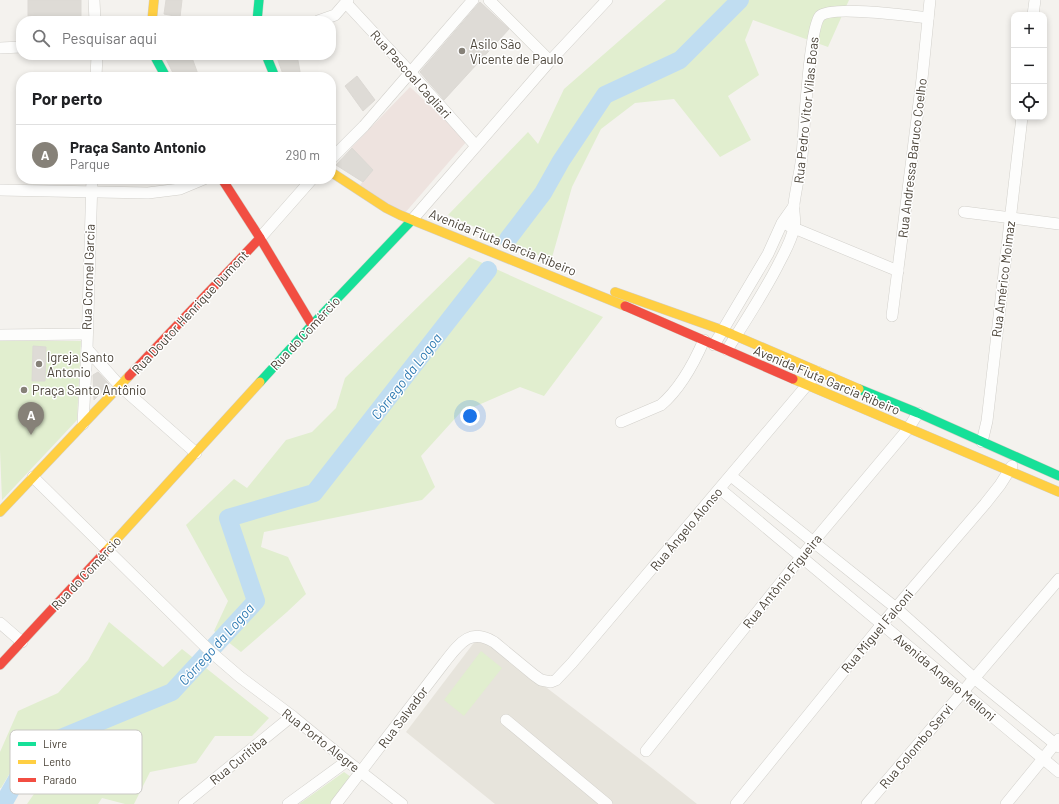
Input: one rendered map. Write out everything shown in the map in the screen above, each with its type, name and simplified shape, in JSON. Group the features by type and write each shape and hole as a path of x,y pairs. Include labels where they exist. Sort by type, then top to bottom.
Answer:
{"main road":[{"path":"152,16 154,0"},
{"path":"257,16 259,0"},
{"path":"157,60 163,72"},
{"path":"268,60 273,72"},
{"name":"Avenida Fiuta Garcia Ribeiro","path":"336,175 386,208 412,220 585,289 908,429 1059,492"},
{"path":"225,184 312,324"},
{"name":"Rua do Comércio","path":"0,665 196,453 312,324 412,220"},
{"name":"Rua Doutor Henrique Dumont","path":"0,512 260,238"},
{"name":"Avenida Fiuta Garcia Ribeiro","path":"585,289 615,292 722,330 818,372 918,413 1059,476"},
{"path":"683,331 689,318"}],"street":[{"path":"94,0 95,16"},
{"path":"336,154 364,126 473,0"},
{"path":"489,0 550,61"},
{"name":"Rua do Comércio","path":"412,220 550,61 607,0"},
{"name":"Rua Andressa Baruco Coelho","path":"892,316 930,0"},
{"path":"1034,12 1035,0"},
{"path":"332,16 335,15 347,2"},
{"name":"Rua Pascoal Cagliari","path":"347,2 476,146"},
{"name":"Rua Pedro Vitor Vilas Boas","path":"727,350 772,276 794,228 794,206 802,157 813,34 820,16 835,11 849,11 928,18"},
{"path":"0,48 16,47"},
{"path":"96,72 97,60"},
{"name":"Rua Américo Moimaz","path":"982,442 987,422 1022,120"},
{"name":"Rua Coronel Garcia","path":"83,424 87,349 92,184"},
{"path":"0,190 148,193 166,192 180,189 192,184"},
{"name":"Rua Doutor Henrique Dumont","path":"260,238 308,184"},
{"name":"Rua Pedro Vitor Vilas Boas","path":"621,422 661,405 667,400 697,357 722,330 768,254 782,223 794,206"},
{"path":"964,212 1059,224"},
{"path":"782,223 898,271"},
{"path":"0,335 87,334"},
{"path":"87,349 120,386 196,453"},
{"name":"Rua Ângelo Alonso","path":"476,636 486,637 494,642 534,676 541,680 551,682 556,680 818,372"},
{"name":"Rua Antônio Figueira","path":"646,750 814,541 908,429 918,413"},
{"name":"Rua Miguel Falconi","path":"736,804 882,624 985,504 1010,471 1017,457"},
{"name":"Avenida Angelo Melloni","path":"731,476 896,608 974,678 1058,743"},
{"name":"Rua Porto Alegre","path":"33,477 194,636 240,677 292,716 402,804"},
{"name":"Avenida Angelo Melloni","path":"720,489 1059,772"},
{"name":"Rua Colombo Servi","path":"867,804 1059,579"},
{"path":"0,623 22,642"},
{"name":"Rua Salvador","path":"336,804 457,646 476,636"},
{"name":"Rua Curitiba","path":"184,804 292,716"},
{"path":"506,720 607,804"},
{"path":"1006,804 1058,743"},
{"path":"288,804 347,761"}],"shaded area":[{"path":"410,87 467,141 404,214 360,185 373,170 351,148"},
{"path":"479,636 697,804 495,804 406,732"}],"green space":[{"path":"666,0 849,0 828,47 753,20 745,40 759,75 728,96 751,140 720,157 674,99 635,103 601,129 572,187 551,261 448,215 528,132 538,144 564,89"},
{"path":"469,257 603,317 544,396 520,387 460,413 421,456 435,487 422,500 264,532 261,547 288,557 306,594 241,652 214,631 228,601 186,525 234,479 247,488 286,440 312,432 336,408 345,378"},
{"path":"0,341 81,341 77,420 2,500 0,450"},
{"path":"109,622 163,667 182,649 269,718 252,736 215,736 196,763 150,772 142,788 142,730 10,730 10,773 0,788 0,752 18,711 58,693 88,660"},
{"path":"481,651 502,668 464,716 444,700"},
{"path":"344,772 351,777 330,804 299,804"},
{"path":"34,794 139,794 134,804 125,804 102,798 98,804 27,804"}],"building":[{"path":"28,0 81,0 81,16 28,16"},
{"path":"166,0 182,0 180,16 164,14"},
{"name":"Asilo São Vicente de Paulo","path":"480,2 509,29 444,100 420,72"},
{"path":"166,60 193,60 197,72 172,72"},
{"path":"278,60 298,60 300,72 282,72"},
{"path":"357,76 375,100 363,111 345,86"},
{"path":"352,148 373,170 363,182 336,165"},
{"name":"Igreja Santo Antonio","path":"33,346 46,347 45,381 32,381"},
{"path":"98,372 109,384 94,400 93,375"}],"waterway":[{"name":"Córrego da Logoa","path":"508,239 543,193 561,161 605,95 680,60 740,0"},
{"name":"Córrego da Logoa","path":"80,730 172,692 256,601 228,518 314,493 488,270"},
{"name":"Córrego da Logoa","path":"3,804 10,792"}],"traffic: fast":[{"path":"257,16 259,0"},
{"path":"157,60 163,72"},
{"path":"268,60 273,72"},
{"path":"260,382 412,220"},
{"path":"859,389 918,413 1059,476"}],"traffic: slow":[{"path":"152,16 154,0"},
{"path":"336,175 386,208 400,215 625,306"},
{"path":"615,292 722,330 859,389"},
{"path":"0,512 129,376"},
{"path":"793,379 1059,492"},
{"path":"105,552 260,382"}],"traffic: jam":[{"path":"225,184 260,238 312,325"},
{"path":"129,376 260,238"},
{"path":"625,306 793,379"},
{"path":"0,665 105,552"}],"place":[{"name":"Asilo São Vicente de Paulo","path":"462,51"},
{"name":"Igreja Santo Antonio","path":"39,364"},
{"name":"Praça Santo Antônio","path":"24,390"},
{"name":"Praça Santo Antonio","path":"31,435"}]}
